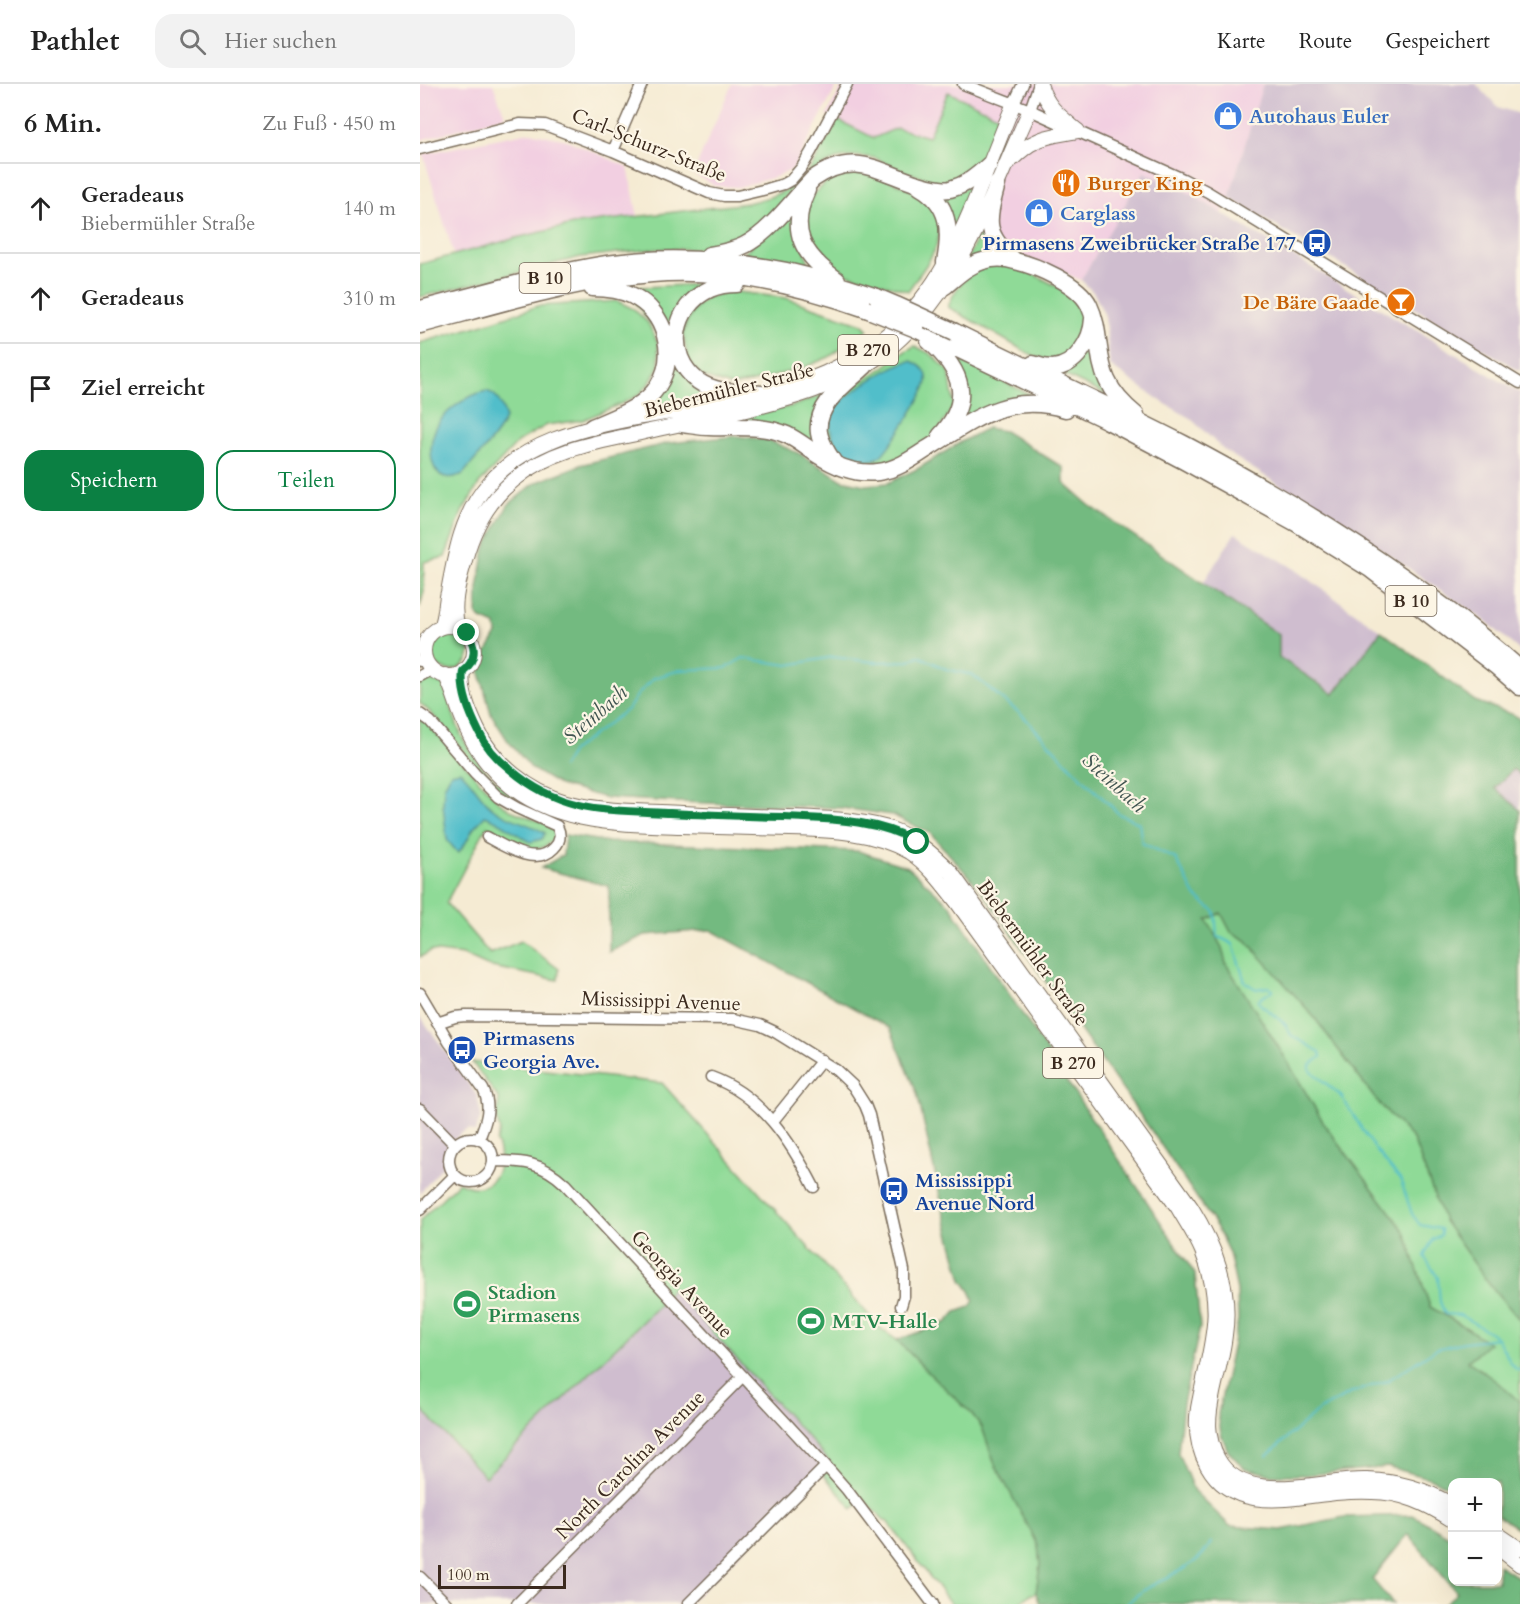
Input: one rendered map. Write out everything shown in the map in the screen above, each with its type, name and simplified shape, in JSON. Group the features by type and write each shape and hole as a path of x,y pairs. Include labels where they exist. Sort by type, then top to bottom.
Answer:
{"highway":[{"path":"672,260 715,254 746,245 767,229 813,179 836,167 849,164 863,165 930,188 947,189 967,183 996,166"},
{"path":"813,179 801,202 799,227 801,240 813,260 848,288"},
{"path":"911,182 927,191 943,209 949,243 945,262"},
{"path":"997,184 989,221 991,231 999,247 1015,261"},
{"path":"945,286 966,269 982,261 999,259 1015,261 1064,281 1088,303 1099,338 1103,370 1107,381 1117,397 1151,428"},
{"name":"B 10","path":"420,309 562,273 608,264 672,260 711,261 776,268 848,288 916,329 946,341 1106,420 1286,517 1371,569 1520,687"},
{"name":"B 10","path":"420,325 561,288 608,279 653,274 716,275 775,283 872,303 896,305 946,341 1011,360 1151,428 1284,500 1355,544 1422,590 1520,669"},
{"path":"761,394 714,389 697,380 682,361 677,350 676,336 679,321 686,308 710,289 724,284 775,283"},
{"path":"561,288 613,289 631,295 647,305 657,317 665,333 668,351 666,370 658,387 632,409 592,427"},
{"path":"1011,360 1051,368 1063,365 1080,353 1088,340 1093,326 1093,315"},
{"path":"927,450 954,419 960,405 960,387 946,356 946,341"},
{"path":"834,464 820,435 819,423 827,402 865,366"},
{"path":"682,424 708,427 754,427 778,432 834,464 854,472 878,472 906,462 981,416 1011,405 1051,404 1106,420"}],"main road":[{"path":"1040,84 1049,105 1078,131"},
{"name":"B 270","path":"945,286 971,239 997,184 996,166 1014,104"},
{"name":"B 270","path":"945,262 1029,110"},
{"path":"996,166 1035,141 1078,131"},
{"name":"Biebermühler Straße","path":"592,427 714,405 817,377 865,352 884,338 914,308 945,262"},
{"name":"Biebermühler Straße","path":"458,627 455,620 455,608 461,574 474,533 490,505 504,488 526,471 550,457 579,447 779,402 810,393 835,382 865,366 901,338 917,322 945,286"},
{"name":"B 270","path":"441,627 460,535 466,518 489,483 503,469 530,450 592,427"},
{"path":"441,627 458,627 470,637 474,647 471,663 455,675 439,672 422,658 428,638 441,627"},
{"name":"Biebermühler Straße","path":"463,671 463,687 471,713 488,748 519,778 563,801 607,809 850,820 881,826 917,842 951,872 1191,1207 1206,1232 1220,1265 1226,1296 1226,1334 1212,1399 1209,1426 1212,1447 1222,1466 1237,1479 1260,1487 1288,1487 1364,1479 1388,1481 1421,1489 1448,1503"},
{"name":"B 270","path":"439,672 485,762 513,789 547,808 589,820 621,824 847,832 891,843 920,861 936,875 956,901 1178,1208 1202,1249 1215,1296 1215,1321 1196,1431 1200,1452 1212,1473 1229,1489 1242,1496 1257,1499 1283,1500 1338,1492 1373,1491 1399,1495 1430,1506 1448,1517"},
{"path":"1502,1537 1520,1549"},
{"path":"1502,1552 1520,1565"}],"street":[{"path":"613,151 642,84"},
{"name":"Carl-Schurz-Straße","path":"420,149 504,127 533,123 545,124 709,193 737,196 784,184 791,180 802,166 848,84"},
{"path":"963,84 1078,131 1208,192 1520,383"},
{"path":"1014,104 1023,84"},
{"path":"1029,110 1040,84"},
{"path":"420,676 439,672"},
{"path":"420,714 430,721 475,774 498,797 557,826 560,832 560,838 554,849 535,856 512,849 487,837"},
{"path":"420,993 437,1023 487,1098 488,1111 479,1139"},
{"name":"Mississippi Avenue","path":"437,1023 466,1016 733,1019 760,1024 822,1060 853,1086 869,1115 904,1270 904,1296 901,1306"},
{"path":"772,1122 822,1060"},
{"path":"711,1077 742,1093 772,1122 796,1154 814,1187"},
{"path":"420,1109 455,1145"},
{"path":"464,1139 479,1139 488,1146 493,1156 490,1172 482,1179 465,1181 455,1175 449,1163 450,1153 455,1145 464,1139"},
{"name":"Georgia Avenue","path":"493,1161 535,1164 558,1177 826,1466 847,1490 933,1604"},
{"path":"420,1210 455,1175"},
{"name":"North Carolina Avenue","path":"517,1604 744,1376"},
{"path":"688,1604 826,1466"},
{"path":"420,1577 447,1604"}],"shaded area":[{"path":"420,84 493,84 505,116 420,140"},
{"path":"732,84 838,84 793,169 778,176 739,187 716,186 693,174"},
{"path":"843,84 1263,84 1229,198 1222,214 1185,191 1144,172 1081,280 1019,255 953,234 972,173 999,116 928,137 897,128 874,139 827,115"},
{"path":"1263,84 1476,84 1498,107 1520,114 1520,371 1229,198"},
{"path":"530,132 567,140 628,167 638,217 577,224 454,255 423,154"},
{"path":"1144,172 1185,191 1520,393 1520,651 1487,622 1366,539 1225,451 1190,418 1110,366 1105,316 1094,293 1081,280"},
{"path":"1235,533 1290,566 1381,631 1335,694 1278,657 1279,635 1203,583"},
{"path":"1513,769 1520,775 1520,810 1495,788"},
{"path":"420,1016 477,1096 481,1116 475,1132 469,1129 448,1145 445,1163 420,1193"},
{"path":"672,1287 832,1464 688,1604 420,1604 420,1407 485,1477 664,1300"}],"green space":[{"path":"948,92 999,116 972,173 946,185 900,170 875,158 854,156 836,159 808,174 786,196 773,215 737,244 716,249 654,249 581,257 420,297 420,264 577,224 748,203 770,197 784,191 804,177 838,120 874,138 897,128 928,137"},
{"path":"854,172 877,176 909,189 929,204 935,213 939,224 937,243 931,257 908,291 843,273 827,265 811,247 804,214 811,197 831,178"},
{"path":"975,183 953,234 942,199"},
{"path":"794,205 809,265 743,254"},
{"path":"986,222 999,255 964,264"},
{"path":"1004,264 1035,275 1064,290 1081,307 1086,321 1086,334 1067,356 1047,360 1033,356 948,307 957,288 973,272 985,266"},
{"path":"706,284 674,348 718,397 636,414 672,350 624,288"},
{"path":"730,291 786,298 862,324 868,330 829,357 805,367 731,386 701,376 688,360 683,334 688,320 698,305 708,297"},
{"path":"617,301 634,309 648,323 658,343 659,365 651,381 639,395 625,402 583,420 547,425 519,441 479,484 462,512 445,557 424,562 424,591 420,607 420,343 538,306"},
{"path":"915,346 931,354 949,371 954,405 944,422 925,443 893,460 876,464 858,464 844,460 832,449 826,431 827,419 834,404 852,387"},
{"path":"1090,346 1108,396 1056,371"},
{"path":"953,357 1035,397 956,424 967,391 965,376"},
{"path":"827,393 820,451 728,420 793,406"},
{"path":"987,428 1004,431 1064,468 1064,483 1089,505 1279,635 1279,657 1334,694 1381,631 1475,701 1520,719 1520,775 1513,769 1495,788 1520,810 1520,1320 1489,1284 1444,1221 1413,1139 1376,1100 1314,1017 1246,940 1231,932 1221,913 1207,920 1222,948 1226,964 1325,1125 1405,1232 1430,1307 1489,1343 1468,1361 1520,1402 1520,1530 1502,1519 1502,1478 1448,1478 1448,1486 1429,1478 1389,1467 1306,1475 1272,1475 1244,1468 1228,1451 1221,1434 1218,1414 1238,1320 1237,1290 1229,1253 1216,1226 981,890 930,833 892,815 842,808 606,798 559,785 532,769 508,741 491,714 480,673 482,660 497,634 496,625 477,615 478,588 485,548 508,505 535,483 580,465 669,443 737,436 768,440 800,454 842,480 865,485 888,483 919,468"},
{"path":"450,630 464,636 470,650 464,664 450,670 436,664 430,650 436,636"},
{"path":"428,680 442,684 462,737 474,756 497,782 522,804 501,791 485,776 420,703 420,684"},
{"path":"420,719 427,723 496,799 510,810 544,823 554,831 554,839 548,844 531,849 487,826 446,903 490,954 521,941 559,969 558,980 487,966 463,955 431,951 420,957"},
{"path":"565,835 609,842 858,851 908,867 950,905 1195,1274 1200,1327 1183,1403 1178,1453 1194,1491 1230,1526 1281,1530 1344,1517 1413,1515 1448,1536 1448,1582 1408,1534 1372,1579 1393,1604 1040,1604 1036,1593 1040,1565 1038,1545 994,1462 982,1427 972,1414 897,1340 947,1322 956,1312 970,1307 974,1300 962,1280 945,1218 917,1093 890,1028 711,930 645,935 609,952 609,886 541,868 563,855"},
{"path":"1221,913 1231,932 1246,940 1273,969 1314,1017 1376,1100 1413,1139 1444,1221 1489,1284 1520,1320 1520,1402 1468,1361 1488,1343 1430,1307 1405,1232 1325,1125 1226,964 1222,948 1207,920"},
{"path":"472,1062 662,1083 882,1330 897,1340 972,1414 982,1427 994,1462 1038,1544 1040,1565 1036,1593 1018,1604 951,1604 886,1520 863,1499 853,1509 822,1473 831,1463 672,1288 664,1300 485,1477 420,1407 420,1220 459,1182 470,1187 487,1184 493,1178 500,1162 496,1142 500,1131 497,1120 499,1099"},
{"path":"1502,1567 1520,1578 1520,1604 1444,1604 1457,1593 1451,1586 1502,1586"}],"water":[{"path":"911,361 923,368 927,381 921,397 883,454 875,460 867,461 845,453 832,437 830,423 834,410 847,396 870,381 893,367"},
{"path":"487,391 499,401 505,417 504,422 463,474 444,477 438,472 431,458 435,430 444,417 457,405 472,396"},
{"path":"460,771 489,805 506,816 545,833 542,839 531,842 485,816 473,829 458,853 447,840 443,805 444,787 451,773"}],"waterway":[{"name":"Steinbach","path":"562,767 572,751 629,708 638,694 654,678 680,670 726,668 743,658 788,665 833,657 874,662 909,661 919,656 946,669 973,675 1023,716 1119,814 1139,823 1142,843 1176,859 1195,896 1215,912 1217,936 1233,944 1245,982 1256,989 1268,987 1273,990 1258,1001 1260,1004 1285,1024 1291,1035 1320,1052 1321,1057 1310,1065 1310,1070 1341,1096 1375,1149 1401,1181 1412,1214 1420,1225 1441,1229 1441,1235 1433,1239 1424,1256 1438,1278 1440,1302 1445,1314 1460,1315 1491,1333 1497,1338 1511,1363 1517,1370 1520,1370"},
{"path":"1267,1456 1321,1409 1353,1392 1387,1381 1436,1349 1464,1342 1497,1338"},
{"path":"1127,1604 1136,1595 1195,1561 1205,1552 1211,1542"}],"place":[{"name":"Autohaus Euler","path":"1228,116"},
{"name":"Burger King","path":"1066,183"},
{"name":"Carglass","path":"1039,213"},
{"name":"Pirmasens Zweibrücker Straße 177","path":"1317,243"},
{"name":"De Bäre Gaade","path":"1401,302"},
{"name":"Pirmasens Georgia Ave.","path":"462,1050"},
{"name":"Mississippi Avenue Nord","path":"894,1191"},
{"name":"Stadion Pirmasens","path":"467,1304"},
{"name":"MTV-Halle","path":"811,1321"}],"route":[{"path":"467,633 473,642 474,653 468,668 463,671 462,680 475,726 488,748 505,766 519,778 548,795 584,806 630,811 850,820 881,826 917,842"}]}
